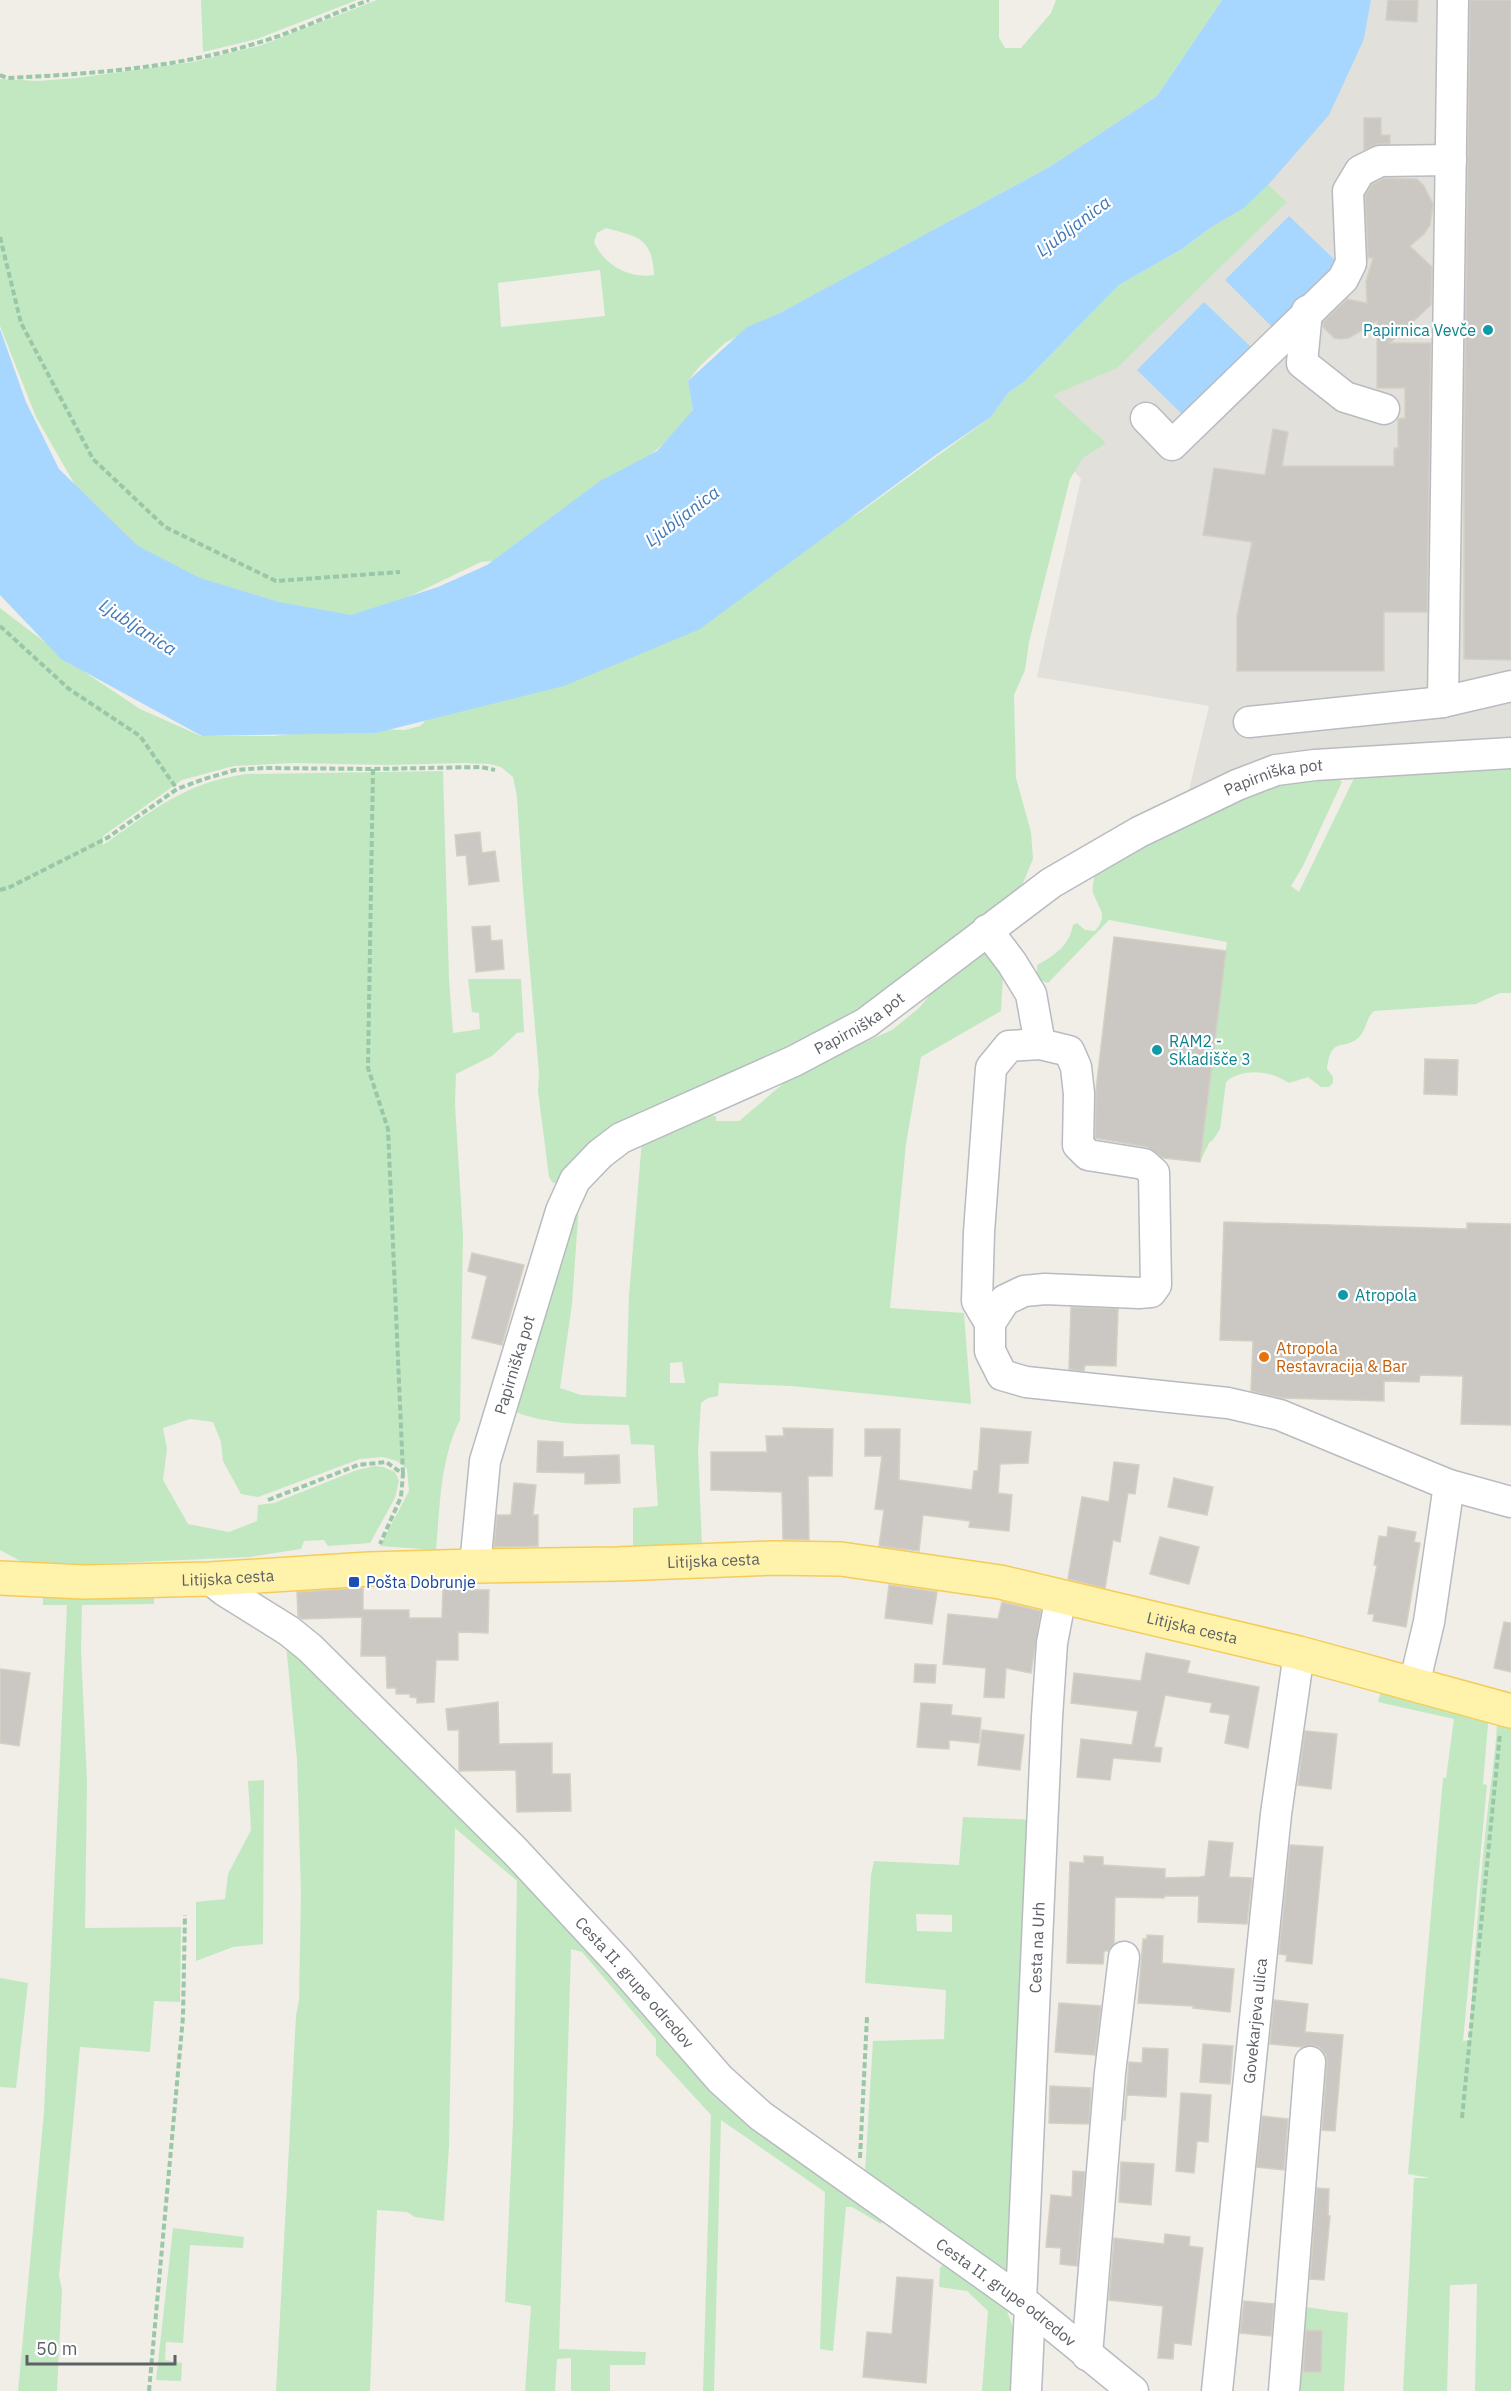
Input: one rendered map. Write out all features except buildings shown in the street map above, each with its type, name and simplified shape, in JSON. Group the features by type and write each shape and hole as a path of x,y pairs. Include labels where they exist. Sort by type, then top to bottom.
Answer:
{"main road":[{"name":"Litijska cesta","path":"0,1578 84,1582 210,1579 369,1569 774,1558 841,1559 1000,1582 1299,1653 1507,1710"}],"street":[{"path":"1443,702 1453,0"},
{"path":"1146,418 1172,446 1307,311 1343,279 1351,263 1348,191 1360,171 1380,161 1451,160"},
{"path":"1307,311 1302,363 1345,397 1384,409"},
{"path":"1249,722 1443,702 1511,686"},
{"name":"Papirniška pot","path":"475,1566 485,1461 561,1211 575,1180 600,1154 621,1138 784,1065 866,1023 1051,883 1139,832 1237,785 1276,770 1315,765 1511,753"},
{"path":"987,930 1012,963 1031,994 1040,1044"},
{"path":"990,1323 1005,1300 1024,1291 1045,1289 1139,1293 1151,1292 1156,1285 1154,1173 1144,1164 1083,1152 1078,1145 1079,1094 1076,1067 1069,1051 1040,1044 1009,1046 991,1068 979,1232 977,1301 990,1323 990,1352 1002,1375 1026,1382 1228,1403 1281,1415 1449,1485 1511,1502"},
{"path":"1414,1685 1429,1622 1449,1485"},
{"name":"Cesta II. grupe odredov","path":"210,1579 289,1631 310,1648 514,1850 619,1964 720,2079 761,2116 1026,2304 1133,2391"},
{"name":"Cesta na Urh","path":"1026,2391 1026,2304 1047,1717 1052,1643 1060,1596"},
{"name":"Govekarjeva ulica","path":"1217,2391 1276,1814 1299,1653"},
{"name":"Cesta II. grupe odredov","path":"1087,2355 1110,2073 1124,1957"},
{"path":"1284,2391 1310,2062"}],"path":[{"path":"0,75 7,78 89,74 171,63 257,43 369,0"},
{"path":"0,237 21,323 93,459 165,527 276,582 400,572"},
{"path":"0,626 69,689 141,736 177,789"},
{"path":"0,890 107,838 177,789 204,778 235,770 481,767 495,770"},
{"path":"369,1569 401,1497 403,1474 388,1128 369,1068 373,769"},
{"path":"268,1500 358,1465 386,1462 403,1474"},
{"path":"1462,2118 1507,1710"},
{"path":"149,2391 183,2017 185,1915"},
{"path":"854,2182 862,2153 867,2017"}],"shaded area":[{"path":"1371,0 1511,0 1511,740 1362,754 1275,754 1188,794 1209,706 1037,677 1081,479 1009,392 1213,226 1364,39"}],"green space":[{"path":"201,0 357,0 257,39 203,52"},
{"path":"377,0 999,0 999,38 1005,48 1021,48 1051,13 1056,0 1222,0 1157,96 1051,166 725,343 700,366 688,381 693,409 683,425 638,465 504,560 481,562 408,597 366,614 333,616 241,602 124,539 79,492 36,417 0,326 0,79 38,81 76,78 193,62 262,45","holes":["606,228 641,241 650,253 654,275 635,275 611,264 594,242 597,233","600,270 605,316 501,327 498,283"]},
{"path":"1268,185 1287,202 1117,368 1053,395 1106,443 1083,458 1070,479 1029,642 1025,670 1014,695 1016,778 1031,832 1033,859 1023,883 1001,907 851,1017 560,1182 553,1183 549,1177 538,1091 539,1073 517,797 513,777 501,767 490,764 462,763 389,765 293,763 234,766 182,780 103,836 103,845 170,800 187,791 225,778 247,774 443,771 449,979 453,1033 480,1029 479,1013 472,1012 468,979 521,979 524,1032 517,1033 492,1056 456,1074 455,1104 463,1235 460,1420 453,1435 445,1467 436,1550 380,1546 409,1491 407,1469 397,1461 383,1457 360,1459 258,1497 241,1494 223,1461 221,1442 213,1422 190,1419 163,1428 167,1449 163,1480 188,1524 229,1532 257,1521 258,1505 274,1503 357,1470 375,1466 395,1472 399,1481 395,1498 370,1543 328,1546 324,1540 304,1541 301,1549 250,1557 47,1566 24,1563 0,1550 0,608 80,669 140,709 201,736 274,736 346,728 405,730 420,726 438,709 808,540 856,515 991,417 1009,392 1025,381 1119,285 1182,249 1213,226 1244,208"},
{"path":"1511,763 1511,993 1500,993 1476,1004 1374,1011 1360,1036 1354,1041 1335,1047 1332,1051 1327,1069 1333,1077 1333,1083 1329,1087 1321,1087 1308,1077 1289,1083 1266,1073 1257,1072 1233,1077 1226,1082 1220,1129 1209,1143 1200,1162 1227,942 1109,920 1048,983 1037,979 1037,965 1065,944 1073,925 1077,923 1085,930 1095,931 1099,926 1102,913 1093,893 1094,876 1115,859 1274,782 1336,776 1342,782 1303,866 1291,886 1299,892 1357,772"},
{"path":"987,948 1003,975 1001,1011 921,1057 906,1144 890,1308 964,1313 971,1404 791,1386 719,1383 718,1396 708,1398 701,1403 698,1450 702,1546 633,1552 633,1508 658,1506 654,1445 631,1444 629,1425 554,1422 511,1410 579,1204 572,1304 560,1388 581,1395 626,1397 629,1295 642,1140 706,1115 716,1116 716,1121 739,1121 797,1072 892,1030 919,1008 943,979","holes":["682,1362 685,1383 670,1383 670,1363"]},
{"path":"154,1595 154,1604 82,1605 81,1650 87,1782 85,1928 181,1927 180,2002 154,2001 150,2052 80,2047 59,2276 62,2290 57,2391 18,2391 44,2112 67,1605 43,1605 43,1598"},
{"path":"286,1644 334,1688 366,1724 381,1732 882,2216 881,2224 852,2207 846,2207 833,2351 820,2349 825,2192 721,2120 714,2391 703,2391 711,2115 656,2055 656,2039 582,1952 571,1949 559,2349 646,2352 645,2365 610,2365 610,2391 571,2391 571,2358 557,2359 555,2391 525,2391 531,2306 505,2302 513,2122 517,1881 455,1828 449,2146 444,2221 415,2217 407,2212 377,2210 370,2391 276,2391 296,2016 299,2000 301,1893 297,1760"},
{"path":"1381,1691 1486,1719 1488,1724 1483,1784 1487,1785 1463,2041 1469,2040 1497,1722 1511,1725 1511,2391 1475,2391 1477,2284 1450,2285 1447,2391 1403,2391 1414,2178 1430,2178 1408,2174 1443,1778 1446,1778 1454,1719 1378,1702"},
{"path":"264,1780 263,1944 233,1947 196,1961 196,1902 225,1899 228,1874 251,1830 248,1781"},
{"path":"963,1817 1036,1820 1013,2278 865,2172 873,2041 944,2039 946,1990 865,1983 871,1875 874,1861 959,1865","holes":["916,1914 952,1915 952,1932 917,1931"]},
{"path":"0,1978 28,1983 16,2088 0,2087"},
{"path":"173,2228 244,2237 243,2248 190,2245 183,2343 166,2342 165,2360 182,2363 181,2381 156,2380"},
{"path":"945,2262 1005,2306 1016,2335 1020,2391 982,2391 988,2311 967,2291 939,2287 940,2268"},
{"path":"1298,2306 1348,2313 1344,2391 1292,2391"}],"water":[{"name":"Ljubljanica","path":"1222,0 1371,0 1364,39 1329,115 1268,185 1244,208 1213,226 1182,249 1119,285 1025,381 1009,392 991,417 937,454 700,629 564,686 376,733 202,736 61,659 0,595 0,329 26,402 59,469 138,546 200,578 279,602 351,615 438,587 487,565 600,481 657,451 693,410 688,381 747,327 778,314 1051,166 1157,96"},
{"path":"1289,216 1338,263 1273,328 1225,280"},
{"path":"1204,302 1252,348 1185,417 1137,370"}],"place":[{"name":"Papirnica Vevče","path":"1488,330"},
{"name":"RAM2 - Skladišče 3","path":"1157,1050"},
{"name":"Atropola","path":"1343,1295"},
{"name":"Atropola Restavracija & Bar","path":"1264,1357"},
{"name":"Pošta Dobrunje","path":"354,1582"}]}
